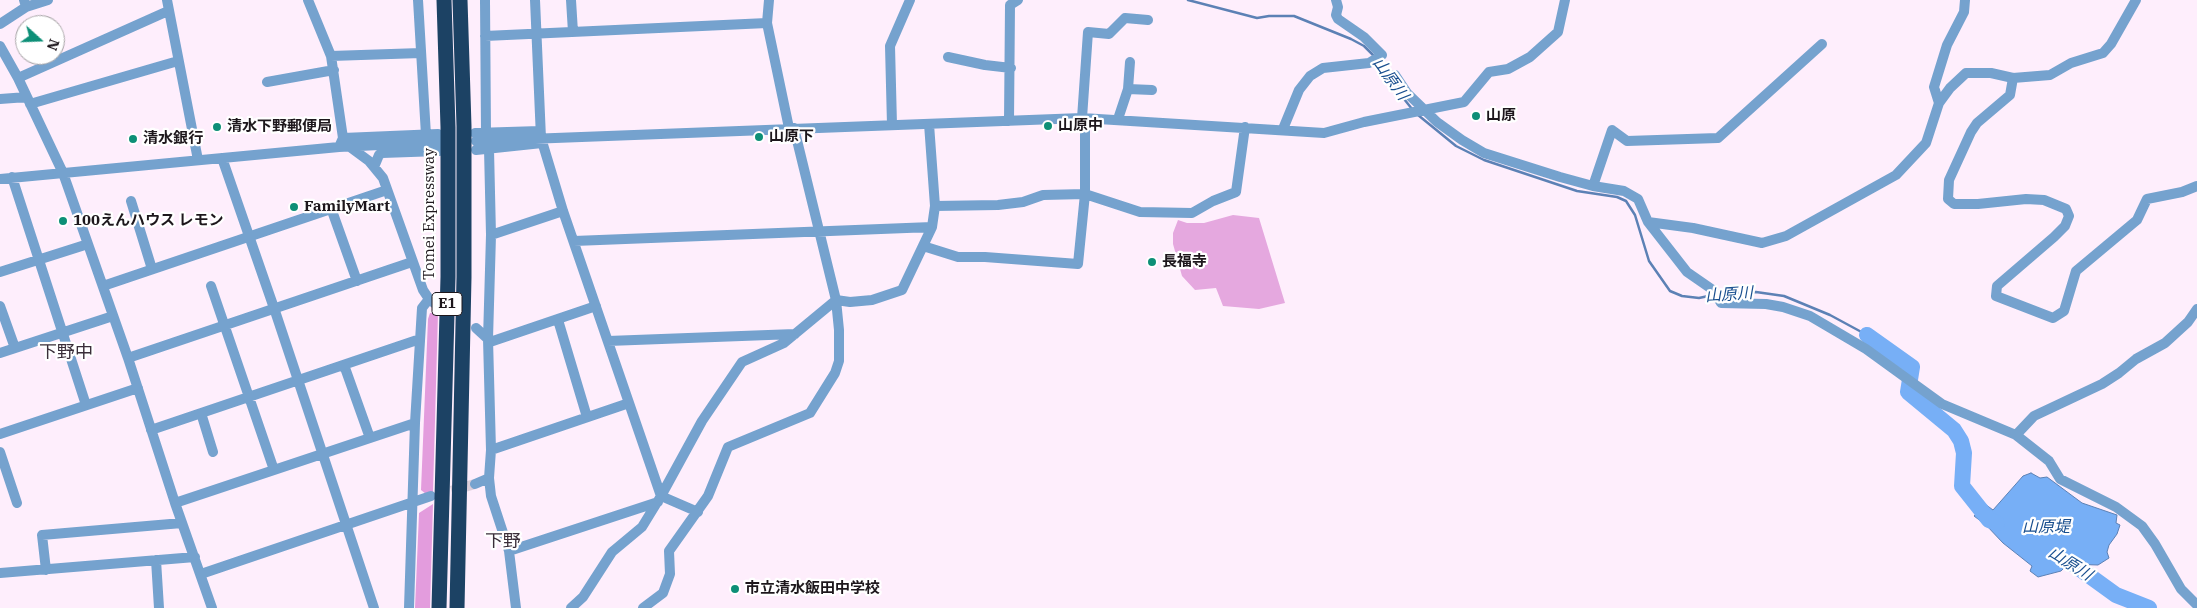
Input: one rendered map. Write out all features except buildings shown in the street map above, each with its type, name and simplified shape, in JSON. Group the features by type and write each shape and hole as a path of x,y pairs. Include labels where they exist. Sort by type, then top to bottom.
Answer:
{"highway":[{"name":"Tomei Expressway","path":"440,608 448,277 448,127 444,0"},
{"name":"E1","path":"457,608 464,277 464,126 460,0"}],"street":[{"path":"0,24 25,3 48,0"},
{"path":"308,0 331,56 344,144 374,167 383,178 423,290 429,299 438,306"},
{"path":"418,0 426,135"},
{"path":"485,0 486,133"},
{"path":"535,0 541,138 563,211 660,499"},
{"path":"571,0 573,32"},
{"path":"643,608 663,593 670,574 669,551 708,496 728,448 810,413 835,373 839,361 839,330 836,300 766,23 769,0"},
{"path":"892,125 890,46 910,0"},
{"path":"1284,129 1299,90 1310,76 1323,68 1369,63 1382,55 1364,37 1338,19 1336,15 1338,7 1336,0"},
{"path":"476,141 1084,118 1324,133 1364,122 1464,102 1489,72 1508,69 1530,57 1558,32 1565,0"},
{"path":"1939,103 1934,86 1947,45 1964,12 1965,0"},
{"path":"1648,222 1693,228 1762,243 1786,236 1896,175 1926,143 1939,103 1950,88 1966,73 1991,73 2013,78 2050,75 2071,63 2102,52 2111,44 2136,0"},
{"path":"1010,2 1010,121"},
{"path":"18,78 167,5 198,160"},
{"path":"923,246 958,257 985,257 1078,264 1085,194 1084,118 1088,32 1109,34 1125,18 1148,20"},
{"path":"485,36 766,23"},
{"path":"1593,186 1612,130 1627,141 1718,138 1822,44"},
{"path":"0,46 29,100 63,174 128,358 212,608"},
{"path":"331,56 422,53"},
{"path":"948,57 985,65 1011,68"},
{"path":"0,99 29,100 178,61"},
{"path":"1118,119 1128,89 1130,62"},
{"path":"267,82 334,70"},
{"path":"1395,75 1407,93 1437,122 1484,153 1593,186 1624,191 1638,199 1648,222 1687,272 1713,290 1721,303 1766,304 1783,307 1810,316 1866,349 1942,404 2016,435 2049,461 2060,479 2116,507 2142,526 2181,588 2197,605"},
{"path":"2013,78 2010,95 1977,123 1970,132 1949,180 1948,200 1954,204 1978,204 2026,199 2044,200 2066,209 2069,216 2065,226 2054,237 1997,286 1996,296 2054,318 2064,311 2076,271 2137,220 2147,199 2182,192 2197,186"},
{"path":"1128,89 1152,90"},
{"path":"571,608 584,597 612,552 642,527 660,499 702,421 742,362 784,343 836,300 850,302 872,300 902,290 932,227 935,206 929,124"},
{"path":"935,206 1023,202 1043,195 1085,194 1140,212 1192,213 1213,201 1236,192 1245,127"},
{"path":"476,141 486,133 541,138"},
{"path":"0,178 63,174 222,158 426,135 439,143"},
{"path":"476,141 489,150 541,138"},
{"path":"344,144 439,143"},
{"path":"374,167 379,155 382,153 439,143"},
{"path":"489,150 491,235 489,341 491,450 489,478 491,496 509,551 516,608"},
{"path":"222,158 374,608"},
{"path":"12,177 86,406"},
{"path":"103,286 249,235 387,190"},
{"path":"131,201 152,269"},
{"path":"331,208 357,281"},
{"path":"491,235 563,211"},
{"path":"574,241 932,227"},
{"path":"0,272 88,244"},
{"path":"128,358 412,262"},
{"path":"211,286 274,470"},
{"path":"409,608 415,423 422,308 429,299"},
{"path":"0,306 15,348"},
{"path":"489,341 596,306"},
{"path":"2016,435 2034,416 2102,384 2136,359 2165,343 2188,322 2197,309"},
{"path":"0,354 113,316"},
{"path":"558,320 586,417"},
{"path":"476,328 489,341"},
{"path":"608,341 795,334"},
{"path":"151,430 420,339"},
{"path":"344,365 370,438"},
{"path":"0,434 138,388"},
{"path":"491,450 629,403"},
{"path":"201,413 213,452"},
{"path":"175,502 415,423"},
{"path":"0,452 17,503"},
{"path":"475,484 489,478"},
{"path":"201,574 431,496"},
{"path":"509,551 660,499 698,512"},
{"path":"46,570 42,535 182,523"},
{"path":"0,574 195,557"},
{"path":"156,560 159,608"}],"shaded area":[{"path":"1233,215 1259,218 1285,303 1259,309 1223,306 1216,288 1195,290 1182,276 1173,244 1173,233 1178,220 1187,223 1204,223"},
{"path":"430,313 438,313 433,492 426,494 421,490 428,319"},
{"path":"433,504 430,608 415,608 419,513"}],"water":[{"name":"山原堤","path":"2031,473 2040,478 2047,477 2082,503 2117,515 2116,523 2120,525 2117,534 2109,545 2107,552 2109,558 2098,565 2068,564 2061,571 2038,577 2030,571 2032,566 2003,543 1986,525 1974,516 1985,504 1993,510 2023,476"}],"waterway":[{"name":"山原川","path":"1188,0 1257,18 1294,16 1351,39 1364,46 1374,56"},
{"name":"山原川","path":"1377,61 1412,109"},
{"name":"山原川","path":"1418,115 1456,146 1484,160 1577,191 1617,197 1626,201 1635,215 1649,261 1670,291 1682,296 1699,298 1713,295"},
{"name":"山原川","path":"1718,294 1756,292 1784,296 1830,315 1867,335"},
{"name":"山原川","path":"1867,335 1912,367 1908,392 1954,430 1961,441 1964,453 1962,486 1989,520 1997,523"},
{"name":"山原川","path":"2056,554 2069,561 2116,595 2149,608"}],"tunnel":[{"path":"437,495 475,484"}],"place":[{"name":"山原","path":"1476,116"},
{"name":"山原中","path":"1048,126"},
{"name":"清水下野郵便局","path":"217,127"},
{"name":"山原下","path":"759,137"},
{"name":"清水銀行","path":"133,139"},
{"name":"FamilyMart","path":"294,207"},
{"name":"100えんハウス レモン","path":"63,221"},
{"name":"長福寺","path":"1152,262"},
{"name":"市立清水飯田中学校","path":"735,589"}],"district":[{"name":"下野中","path":"66,353"},
{"name":"下野","path":"503,542"}]}
